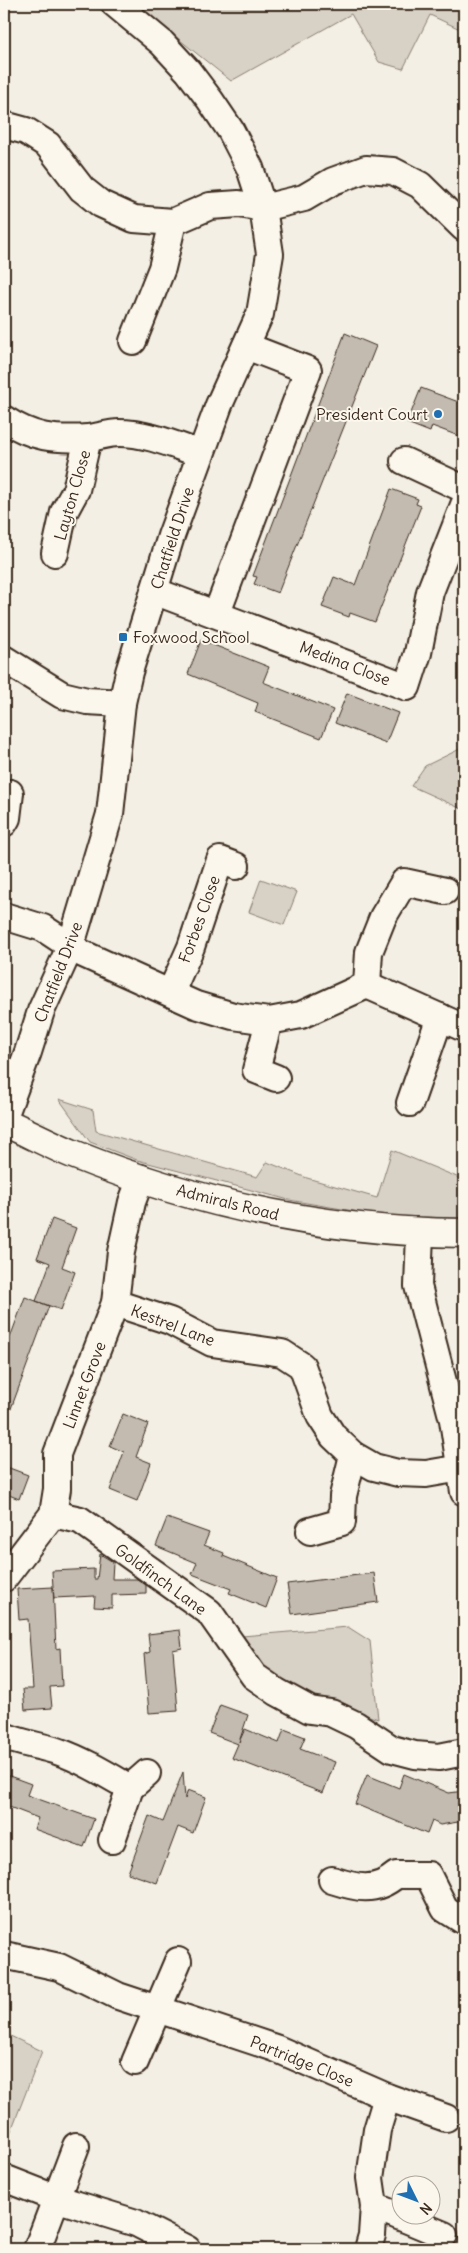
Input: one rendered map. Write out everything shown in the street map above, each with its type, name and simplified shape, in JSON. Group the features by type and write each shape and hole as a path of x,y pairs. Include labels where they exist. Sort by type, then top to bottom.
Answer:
{"street":[{"name":"Chatfield Drive","path":"4,1117 41,1011 71,945 110,814 122,703 129,672 171,536 201,454 219,405 260,314 270,254 263,208 250,168 231,131 210,100 162,43 115,4"},
{"path":"4,125 26,131 48,146 82,189 101,204 134,218 173,222 210,206 239,204 263,208 304,198 333,181 366,169 392,171 420,185 464,228"},
{"path":"134,341 162,268 173,222"},
{"path":"217,613 308,370 246,346"},
{"name":"Layton Close","path":"4,419 20,430 44,438 88,438 118,433 145,436 201,454"},
{"name":"Layton Close","path":"55,553 64,512 76,490 88,438"},
{"path":"404,461 464,489"},
{"name":"Medina Close","path":"154,591 217,613 407,687 418,653 430,592 464,505"},
{"path":"4,659 62,695 87,701 122,703"},
{"path":"4,822 7,818 10,794"},
{"name":"Forbes Close","path":"170,992 191,947 220,860 236,866"},
{"path":"367,985 368,952 383,916 404,882 445,891"},
{"path":"4,916 44,928 82,953 196,1005 233,1016 269,1021 301,1015 367,985 464,1028"},
{"path":"410,1103 440,1017"},
{"path":"269,1021 256,1070 276,1078"},
{"name":"Admirals Road","path":"4,1122 72,1154 141,1178 223,1203 283,1217 420,1233 464,1234"},
{"name":"Linnet Grove","path":"4,1578 53,1514 57,1489 57,1454 115,1303 121,1252 132,1202 141,1178"},
{"path":"420,1233 418,1286 459,1420 462,1480"},
{"name":"Kestrel Lane","path":"115,1303 170,1321 212,1343 282,1353 302,1366 320,1416 333,1436 353,1455 374,1468 398,1473 426,1474 462,1480"},
{"path":"310,1531 342,1522 343,1496 353,1455"},
{"name":"Goldfinch Lane","path":"53,1514 80,1520 209,1612 254,1676 277,1692 310,1710 331,1713 356,1725 392,1749 415,1755 439,1757 464,1752"},
{"path":"4,1736 23,1744 54,1750 138,1780 112,1840"},
{"path":"332,1880 358,1888 385,1884 396,1875 428,1875 444,1909 464,1921"},
{"name":"Partridge Close","path":"4,1955 59,1967 118,1996 275,2048 386,2097 446,2118"},
{"path":"135,2062 178,1961"},
{"path":"368,2249 372,2235 374,2206 370,2178 386,2097"},
{"path":"38,2249 55,2198 76,2146"},
{"path":"4,2178 55,2198 136,2223 187,2249"},
{"path":"374,2206 444,2235"}],"shaded area":[{"path":"135,4 464,4 464,31 430,15 403,69 379,62 351,14 231,81"},
{"path":"464,747 464,810 411,786 425,766"},
{"path":"261,879 297,892 284,925 249,912"},
{"path":"59,1099 93,1110 96,1131 257,1177 267,1162 307,1178 377,1198 392,1150 464,1180 464,1218 383,1216 289,1200 137,1160 90,1142"},
{"path":"348,1627 370,1641 378,1719 349,1709 312,1702 258,1665 242,1636"},
{"path":"4,2033 42,2051 9,2136 4,2135"}],"building":[{"path":"345,333 376,346 278,593 254,584 257,577 253,576"},
{"name":"President Court","path":"421,388 464,404 464,438 432,426 430,432 407,423"},
{"path":"391,489 418,499 416,504 421,506 375,622 350,613 349,617 322,607 334,577 355,585"},
{"path":"201,640 269,667 263,682 333,710 321,738 255,712 258,703 188,674"},
{"path":"347,693 398,713 386,743 335,723"},
{"path":"52,1219 76,1228 62,1267 75,1272 61,1310 36,1301 50,1263 37,1258"},
{"path":"25,1297 49,1306 6,1422 4,1422 4,1354"},
{"path":"123,1414 148,1424 136,1457 151,1463 137,1501 110,1490 124,1452 110,1446"},
{"path":"4,1466 28,1475 19,1499 4,1493"},
{"path":"167,1518 209,1533 204,1545 224,1553 223,1556 277,1578 266,1608 229,1593 231,1589 192,1574 197,1563 156,1546"},
{"path":"100,1554 113,1562 112,1579 137,1579 146,1585 146,1594 112,1595 112,1608 94,1607 95,1596 54,1598 52,1571 94,1569 94,1579 97,1579"},
{"path":"374,1573 378,1602 292,1614 287,1584"},
{"path":"53,1587 56,1649 60,1648 62,1686 50,1687 52,1708 25,1710 23,1689 33,1689 28,1619 19,1620 17,1589"},
{"path":"180,1630 182,1648 173,1650 178,1711 149,1713 144,1654 150,1652 148,1634"},
{"path":"220,1705 248,1715 239,1742 245,1729 279,1743 284,1729 305,1737 300,1749 335,1762 323,1793 232,1758 238,1744 209,1733"},
{"path":"183,1772 185,1799 188,1790 206,1797 193,1833 178,1827 157,1883 128,1873 149,1816 163,1822"},
{"path":"4,1774 31,1784 27,1795 94,1819 84,1847 34,1829 38,1818 4,1805"},
{"path":"404,1774 449,1793 464,1791 464,1821 440,1825 432,1821 427,1834 355,1804 367,1775 399,1788"}],"place":[{"name":"President Court","path":"438,414"},
{"name":"Foxwood School","path":"123,637"}]}
